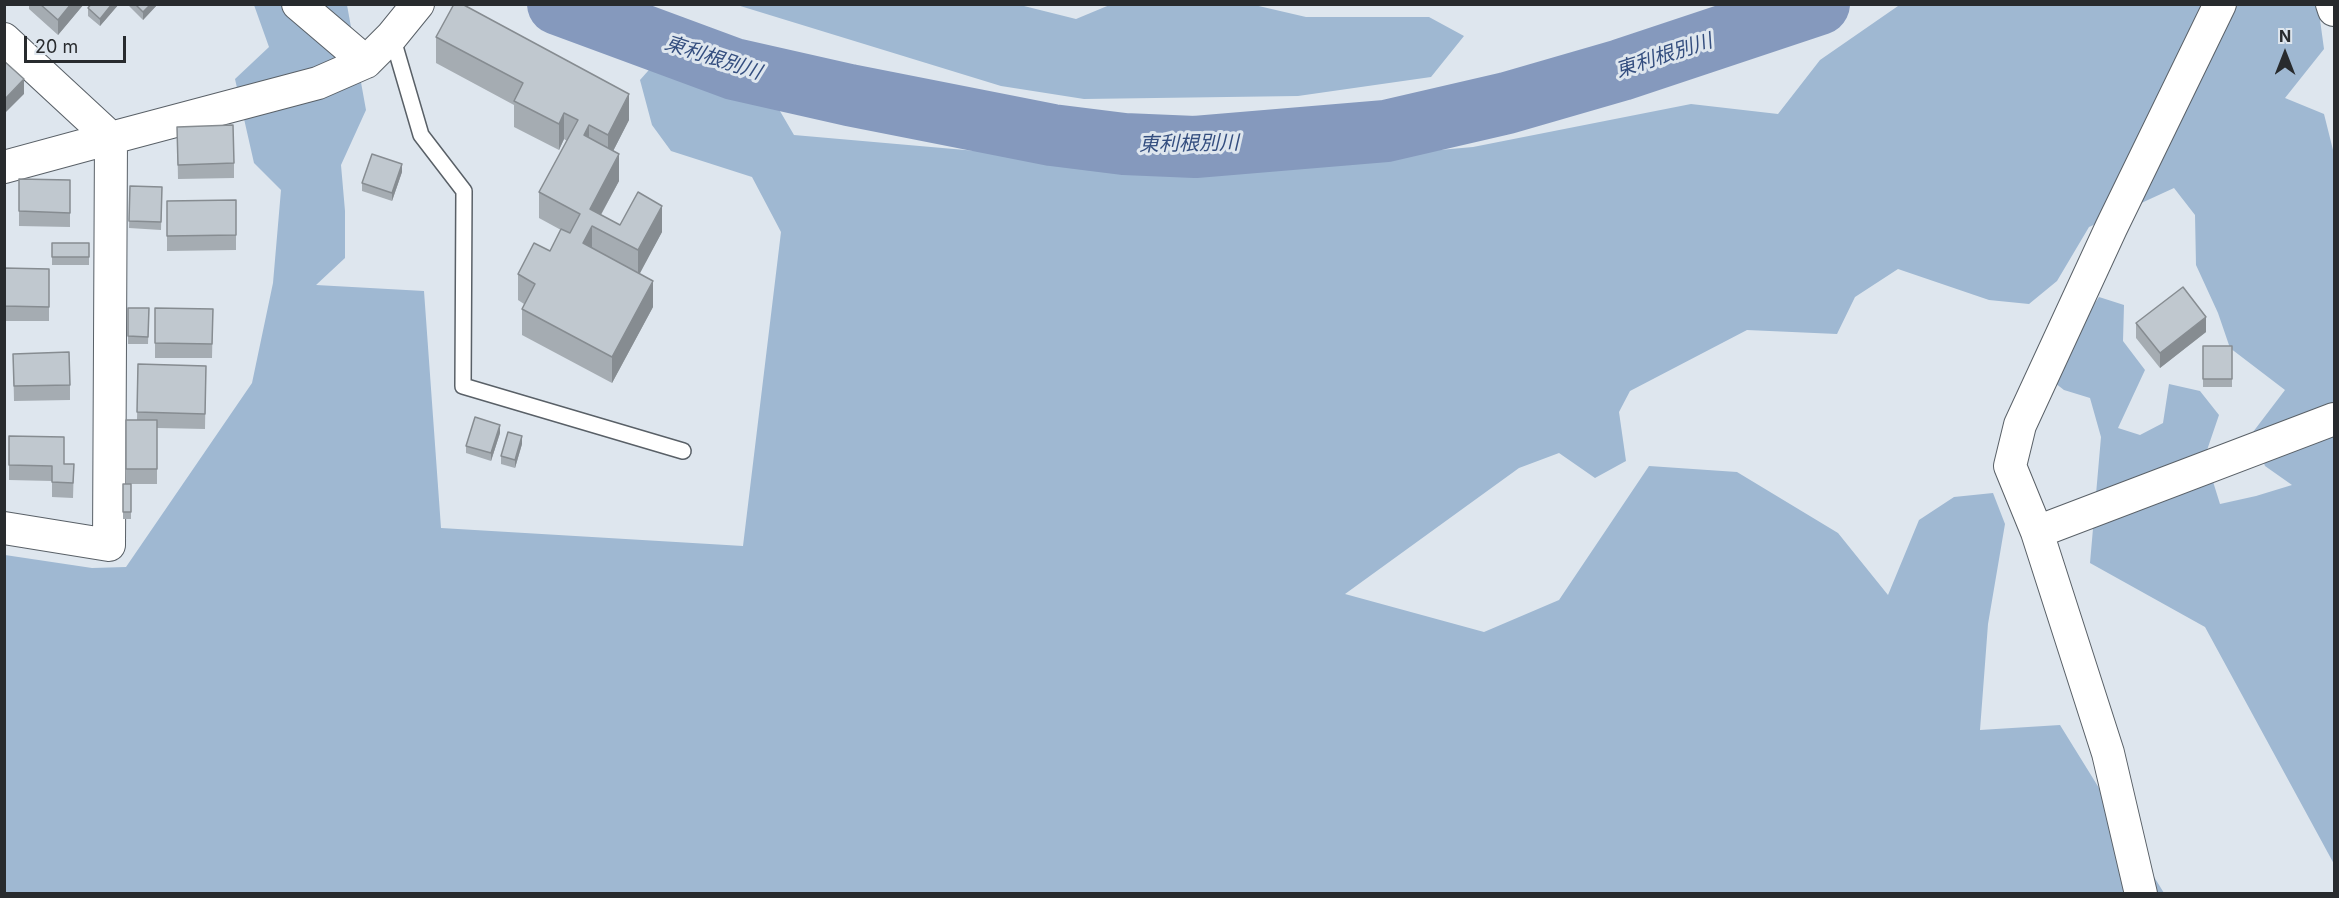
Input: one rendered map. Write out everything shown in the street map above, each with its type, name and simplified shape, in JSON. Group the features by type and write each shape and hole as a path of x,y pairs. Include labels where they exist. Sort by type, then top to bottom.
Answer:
{"street":[{"path":"298,4 366,62"},
{"path":"4,167 318,83 366,62 392,36 418,4"},
{"path":"2141,894 2108,753 2037,532 2010,466 2020,425 2111,228 2220,4"},
{"path":"2332,4 2334,10"},
{"path":"4,39 111,138 109,545 4,528"},
{"path":"2037,532 2334,419"}],"lane":[{"path":"392,36 421,135 464,191 463,386 683,451"}],"shaded area":[{"path":"1016,4 1076,19 1112,4 1250,4 1306,17 1429,17 1464,36 1431,77 1298,96 1084,99 1001,86 737,5"},
{"path":"254,5 347,5 366,110 341,165 345,211 345,258 316,285 424,291 441,528 743,546 781,232 752,177 671,151 652,125 640,80 663,54 777,106 794,135 1125,164 1295,163 1473,147 1691,104 1778,114 1820,60 1898,6 1904,5 2318,5 2324,49 2285,98 2324,114 2334,154 2334,864 2205,627 2090,563 2101,437 2090,398 2064,390 2055,383 2078,328 2099,297 2124,305 2123,341 2145,370 2118,428 2140,435 2163,423 2169,384 2200,391 2219,415 2205,456 2220,504 2292,485 2265,466 2253,432 2285,390 2230,348 2218,313 2196,265 2195,215 2174,188 2089,227 2057,281 2029,304 1989,300 1898,269 1855,297 1837,334 1747,330 1630,391 1619,412 1626,461 1595,478 1559,453 1519,468 1345,594 1484,632 1559,600 1649,466 1737,472 1838,533 1888,595 1919,520 1954,497 1993,493 2005,524 1988,624 1980,730 2060,725 2164,893 5,894 5,555 92,568 126,567 252,383 273,283 281,190 254,163 235,79 269,47"}],"building":[{"path":"40,4 71,4 58,20"},
{"path":"91,4 112,4 100,19 88,8"},
{"path":"135,4 151,4 143,12"},
{"path":"454,4 462,4 629,94 608,135 589,125 584,135 619,154 590,209 620,225 638,192 662,206 638,250 592,226 583,243 653,281 612,357 522,309 535,284 518,274 534,243 550,251 561,229 570,233 580,214 539,192 578,120 564,113 559,124 514,101 523,83 436,37"},
{"path":"4,61 24,79 4,100"},
{"path":"233,125 234,163 178,165 177,127"},
{"path":"372,154 402,164 392,193 362,183"},
{"path":"19,179 70,180 70,213 19,211"},
{"path":"130,186 162,187 161,222 129,221"},
{"path":"236,200 236,235 167,236 167,201"},
{"path":"52,243 89,243 89,257 52,257"},
{"path":"4,268 49,269 49,307 4,306"},
{"path":"2183,287 2206,317 2160,353 2136,323"},
{"path":"128,308 149,308 148,337 128,336"},
{"path":"155,308 213,309 212,344 155,343"},
{"path":"2203,346 2232,346 2232,379 2203,379"},
{"path":"69,352 70,385 14,386 13,354"},
{"path":"138,364 206,366 205,414 137,412"},
{"path":"475,417 500,425 491,453 466,446"},
{"path":"126,420 157,420 157,469 126,469"},
{"path":"508,432 522,436 515,460 501,456"},
{"path":"9,436 64,437 64,464 74,464 73,483 52,482 52,466 9,465"},
{"path":"123,484 131,484 131,512 123,512"}],"waterway":[{"name":"東利根別川","path":"558,4 734,69 849,95 1052,135 1124,144 1195,147 1386,131 1507,103 1621,70 1819,4"}]}
